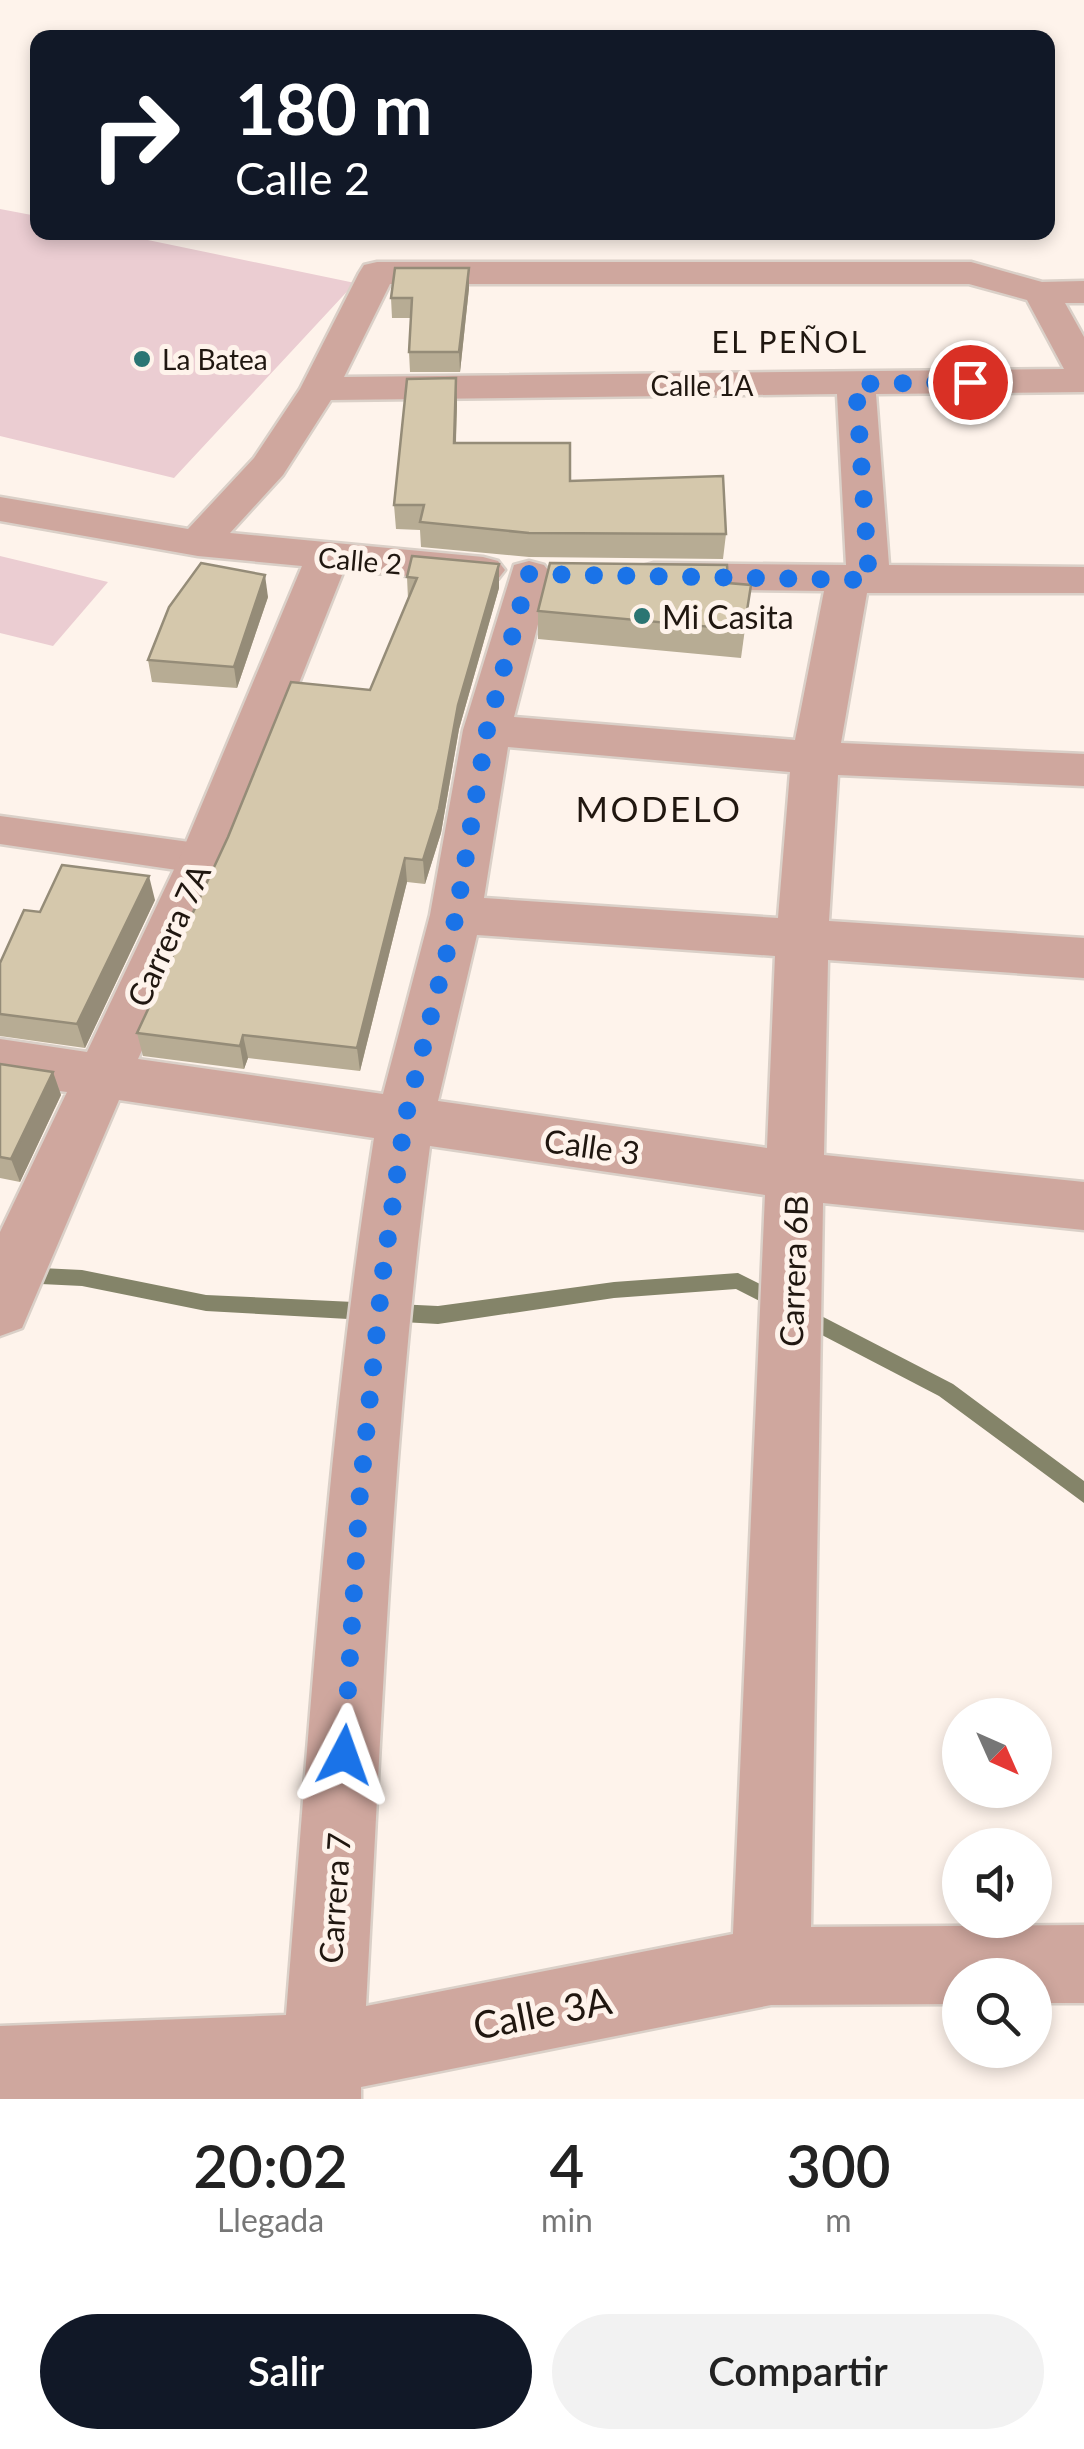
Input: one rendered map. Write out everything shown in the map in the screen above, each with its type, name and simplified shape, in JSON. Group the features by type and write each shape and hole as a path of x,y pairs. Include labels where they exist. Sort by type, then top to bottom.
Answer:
{"street":[{"path":"198,544 268,466 319,388 377,273 971,273 1041,293 1084,292"},
{"path":"1041,293 1084,371"},
{"name":"Calle 1A","path":"319,388 1084,380"},
{"name":"Carrera 6B","path":"771,1966 802,940 814,758 859,580 856,384"},
{"name":"Calle 2","path":"0,509 198,544 327,558 569,574 1084,580"},
{"name":"Carrera 7A","path":"1,1303 27,1238 204,859 327,558"},
{"name":"Carrera 7","path":"322,2077 360,1492 405,1119 456,916 487,730 569,574"},
{"path":"487,730 814,758 1084,770"},
{"path":"0,830 204,859"},
{"path":"456,916 1084,958"},
{"name":"Calle 3","path":"0,1062 796,1176 1084,1206"},
{"name":"Calle 3A","path":"0,2066 322,2077 771,1966 1084,1964"}],"shaded area":[{"name":"La Batea","path":"0,209 30,215 30,240 148,240 355,283 174,478 0,436"},
{"path":"0,556 108,582 53,646 0,633"}],"building":[{"path":"395,268 469,268 459,352 409,352 412,298 391,298"},
{"path":"456,378 454,443 570,443 570,481 723,476 726,534 529,533 420,522 424,505 394,505 407,379"},
{"path":"412,556 499,564 458,705 439,809 423,860 405,858 357,1048 243,1035 240,1046 137,1033 228,837 291,682 370,690 417,578 407,577"},
{"path":"201,563 265,575 234,667 148,660 169,607"},
{"path":"550,563 727,565 728,583 751,585 744,630 538,611"},
{"path":"62,865 149,876 77,1024 0,1014 0,963 24,910 40,912"},
{"path":"0,1064 53,1072 11,1159 0,1157"}],"waterway":[{"path":"0,1274 82,1278 206,1303 438,1315 614,1290 738,1281 779,1303"},
{"path":"802,1315 946,1390 1084,1493"}],"place":[{"name":"La Batea","path":"142,359"},
{"name":"Mi Casita","path":"642,616"}],"district":[{"name":"EL PEÑOL","path":"790,341"},
{"name":"MODELO","path":"659,808"}],"route":[{"path":"344,1755 360,1492 383,1272 405,1119 456,916 487,730 529,574 869,580 856,384 970,382"}]}
